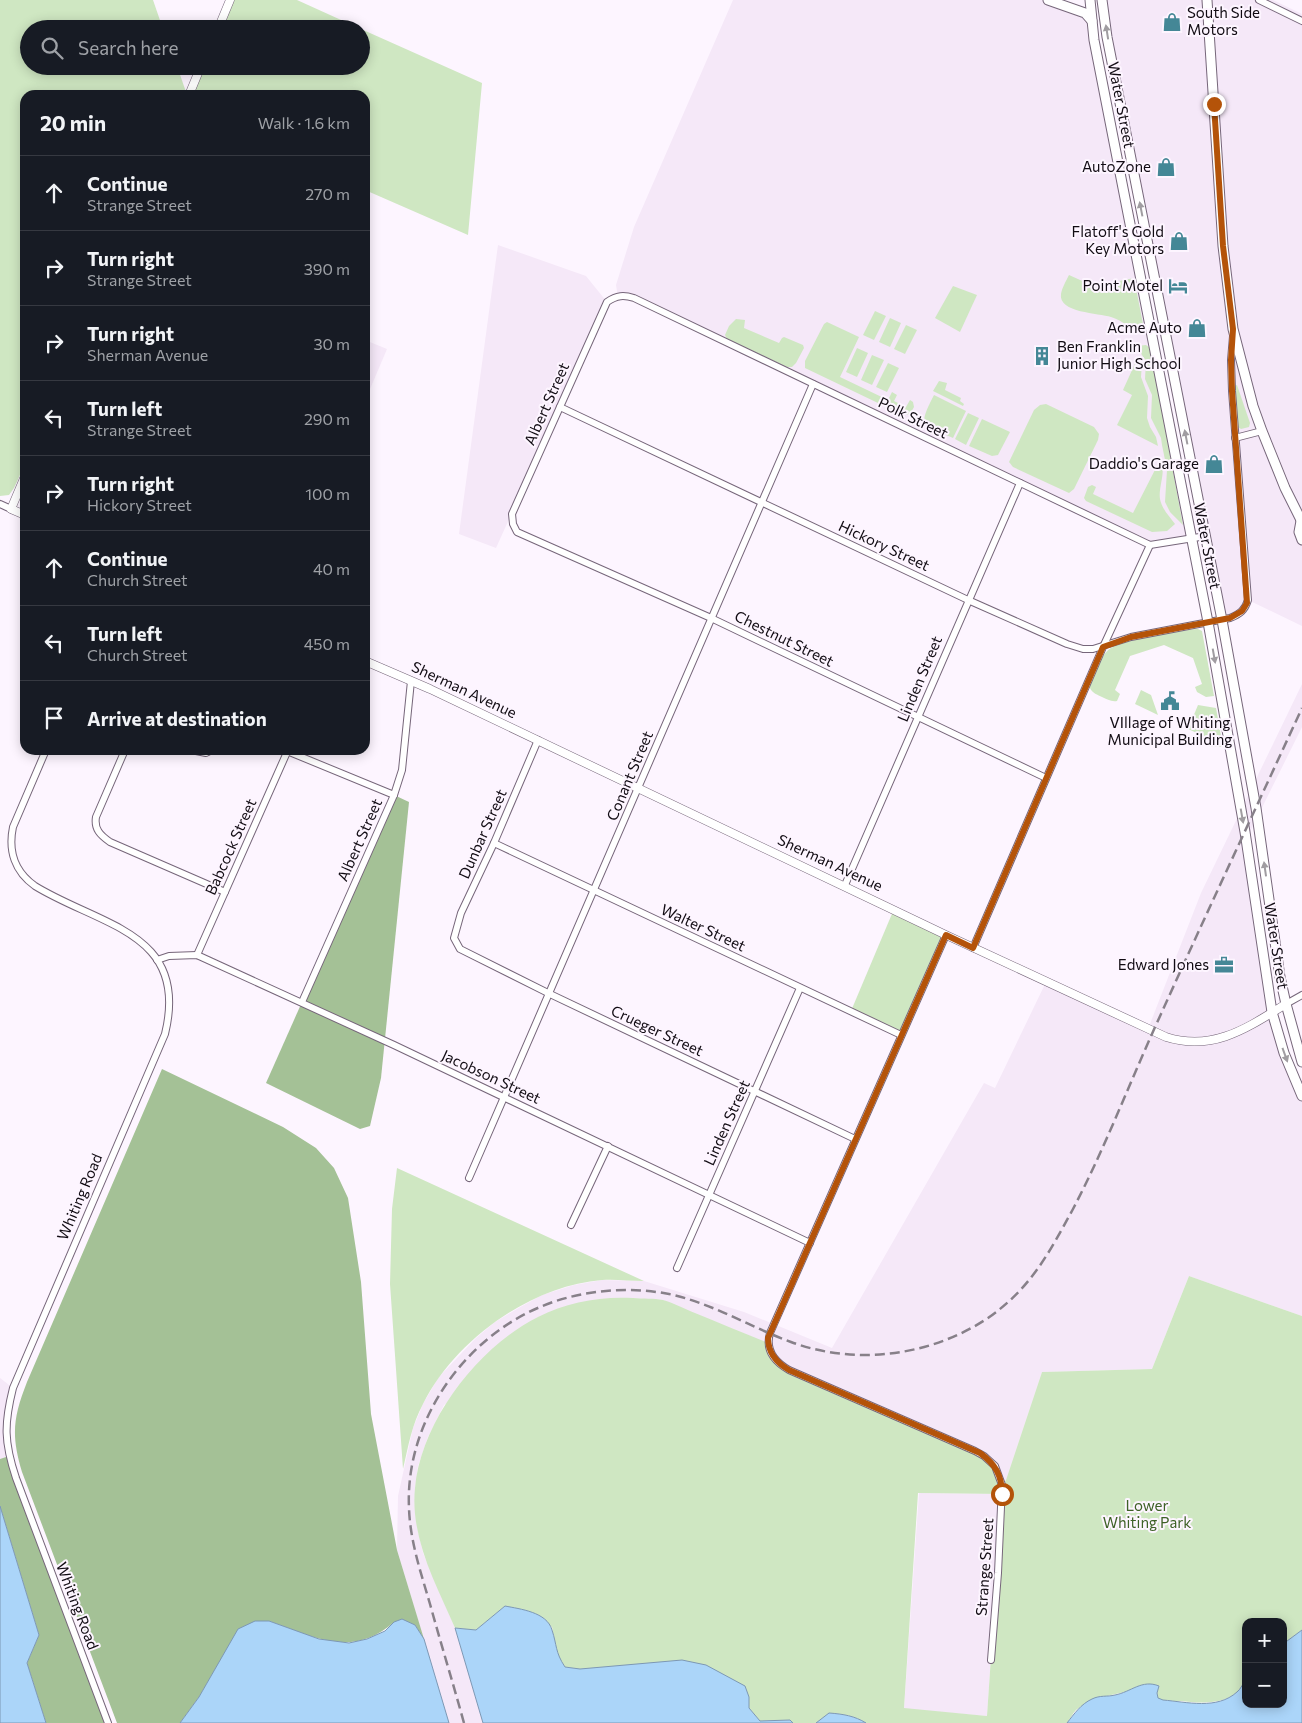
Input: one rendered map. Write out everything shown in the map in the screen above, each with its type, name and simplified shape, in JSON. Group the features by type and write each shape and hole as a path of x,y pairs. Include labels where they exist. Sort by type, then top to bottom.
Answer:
{"main road":[{"path":"1048,0 1085,14 1089,16 1092,22"},
{"name":"Water Street","path":"1090,0 1092,22 1208,622 1245,832 1272,1012 1284,1053 1302,1096"},
{"name":"Water Street","path":"1102,0 1111,56 1222,620 1256,808 1286,1004 1302,1062"},
{"path":"1207,0 1223,246 1233,329 1253,406 1285,488 1302,521 1299,532 1302,540"}],"street":[{"path":"222,20 230,0"},
{"path":"1259,0 1302,21"},
{"path":"191,90 197,75"},
{"name":"Polk Street","path":"612,298 623,295 634,298 1150,546"},
{"name":"Albert Street","path":"513,524 512,514 603,309 612,298"},
{"path":"1222,620 1233,617 1242,611 1248,600 1235,438 1231,360 1233,329"},
{"name":"Conant Street","path":"469,1178 595,891 813,384"},
{"name":"Hickory Street","path":"560,407 968,600 1067,644 1083,649 1103,647 1131,637 1222,620"},
{"path":"1235,438 1262,431"},
{"name":"Linden Street","path":"845,885 1020,483"},
{"path":"11,508 20,487"},
{"path":"0,504 20,512"},
{"name":"Chestnut Street","path":"513,524 517,532 711,618 1046,778"},
{"path":"973,948 1103,647 1150,546 1206,536"},
{"name":"Sherman Avenue","path":"370,663 538,740 1153,1032 1176,1040 1198,1043 1215,1040 1265,1017 1286,1004"},
{"name":"Albert Street","path":"302,1002 394,795 402,770 411,681"},
{"name":"Dunbar Street","path":"454,938 461,913 494,843 538,740"},
{"name":"Whiting Road","path":"44,755 13,827 11,835 14,862 24,877 35,886 125,930 140,941 157,960 165,977 169,999 169,1014 164,1034 13,1388 7,1418 6,1443 16,1478 108,1723"},
{"path":"123,755 96,817 95,825 98,832 110,842 225,892"},
{"name":"Babcock Street","path":"197,955 286,755"},
{"path":"300,755 394,795"},
{"name":"Walter Street","path":"494,843 901,1035"},
{"name":"Strange Street","path":"946,935 770,1333 769,1348 774,1358 794,1373 980,1453 995,1466 1000,1476 1002,1494 991,1660"},
{"name":"Crueger Street","path":"454,938 460,949 470,955 855,1139"},
{"name":"Jacobson Street","path":"157,960 169,956 197,955 302,1002 810,1243"},
{"name":"Linden Street","path":"677,1268 800,988"},
{"path":"1286,1004 1302,995"},
{"path":"571,1225 608,1146"}],"shaded area":[{"path":"733,0 1048,0 1089,17 1192,539 1150,545 634,298 618,297 616,285 634,227"},
{"path":"1102,0 1273,0 1302,14 1302,626 1248,600 1244,609 1222,620"},
{"path":"498,245 586,276 607,302 496,548 459,534"},
{"path":"370,342 387,349 370,389"},
{"path":"1302,684 1302,727 1246,840 1272,1012 1302,1096 1302,1316 1189,1276 1152,1369 1042,1372 1006,1480 1002,1485 663,1300 605,1299 444,1405 428,1437 418,1466 415,1490 416,1521 423,1553 455,1628 483,1723 449,1723 397,1550 398,1496 413,1428 423,1404 438,1378 476,1338 495,1322 542,1295 574,1285 602,1280 644,1281 744,1312 832,1348 984,1083 995,1088 1046,982 1148,1029 1201,893"},
{"path":"0,1378 13,1388 9,1406 9,1456 0,1459"},
{"path":"919,1493 1002,1494 987,1716 904,1709"}],"green space":[{"path":"0,0 153,0 160,20 20,20 20,75 180,75 185,90 20,90 20,475 9,495 0,496"},
{"path":"230,0 297,0 341,20 222,20"},
{"path":"370,33 482,83 468,235 370,192 370,90 191,90 197,75 370,75"},
{"path":"1069,275 1100,289 1113,292 1114,282 1134,278 1144,329 1142,332 1115,318 1072,309 1066,305 1062,300 1061,294"},
{"path":"953,286 977,295 960,332 935,318"},
{"path":"875,311 886,316 874,340 863,335"},
{"path":"890,318 901,323 890,347 879,342"},
{"path":"736,319 745,320 744,328 779,343 784,337 803,345 804,348 796,363 792,367 787,367 727,339 725,335 729,326"},
{"path":"827,322 859,337 840,377 888,400 892,392 897,395 894,401 906,407 910,400 913,402 914,407 910,414 903,415 805,368 805,361 824,324"},
{"path":"906,325 917,330 905,354 894,349"},
{"path":"1146,345 1150,348 1183,525 1170,512 1165,502 1167,470 1161,438 1151,418 1152,395 1145,379 1146,361 1136,346"},
{"path":"857,348 868,353 857,377 846,372"},
{"path":"872,355 884,360 872,385 861,380"},
{"path":"1138,357 1142,363 1141,377 1148,396 1147,418 1158,446 1117,425 1132,395 1123,390"},
{"path":"888,363 899,368 887,392 876,387"},
{"path":"939,381 947,383 945,390 961,398 960,401 964,404 963,406 933,391"},
{"path":"1237,385 1250,423 1249,427 1241,429 1238,427 1234,386"},
{"path":"934,395 966,411 953,438 926,424 925,414"},
{"path":"1046,404 1094,427 1099,434 1098,440 1074,489 1069,493 1013,467 1009,462 1034,410 1040,405"},
{"path":"968,413 979,418 966,445 955,439"},
{"path":"982,419 1010,432 998,455 992,456 969,446"},
{"path":"1160,460 1163,474 1160,499 1164,509 1175,524 1167,531 1152,532 1086,501 1084,498 1088,487 1092,485 1096,487 1093,494 1133,513"},
{"path":"1198,629 1202,631 1214,696 1206,697 1197,692 1195,687 1202,684 1193,658 1164,645 1130,656 1115,690 1120,694 1117,701 1095,694 1091,690 1090,684 1100,660 1111,648 1167,633"},
{"path":"1141,690 1151,695 1158,715 1135,704"},
{"path":"1198,705 1216,708 1223,747 1209,747 1212,740 1188,729"},
{"path":"394,795 409,802 381,1078 370,1126 360,1129 266,1083"},
{"path":"894,909 946,935 901,1035 851,1011"},
{"path":"162,1069 283,1127 316,1148 334,1168 348,1198 361,1282 371,1414 397,1550 424,1639 415,1625 394,1622 363,1640 348,1642 317,1638 269,1621 216,1668 199,1697 180,1723 117,1723 22,1472 16,1447 15,1427 16,1417 27,1382"},
{"path":"397,1168 644,1281 602,1280 575,1284 548,1293 522,1305 498,1320 454,1358 437,1381 416,1420 403,1469 390,1284 392,1209"},
{"name":"Lower Whiting Park","path":"1189,1276 1302,1316 1302,1630 1287,1641 1287,1618 1242,1618 1242,1686 1234,1694 1218,1701 1209,1702 1167,1701 1158,1699 1159,1686 1094,1700 1076,1710 1067,1723 866,1723 849,1716 830,1713 816,1723 793,1723 790,1720 760,1721 749,1708 749,1697 565,1667 557,1655 552,1627 505,1606 476,1630 455,1628 420,1543 416,1525 415,1488 428,1437 441,1412 456,1389 494,1347 516,1330 538,1317 561,1307 584,1301 609,1298 656,1299 675,1304 768,1343 778,1362 919,1426 990,1461 1003,1484 1006,1480 1042,1372 1152,1369","holes":["918,1493 1002,1494 987,1716 904,1708"]},
{"path":"9,1456 108,1723 46,1723 27,1663 39,1635 0,1506 0,1459"}],"water":[{"path":"0,1506 39,1635 27,1663 46,1723 0,1723"},
{"path":"505,1606 532,1612 545,1619 552,1630 558,1653 565,1667 580,1669 682,1660 706,1665 745,1686 749,1697 749,1708 760,1721 790,1720 793,1723 483,1723 455,1628 476,1630"},
{"path":"402,1619 415,1625 424,1639 449,1723 180,1723 199,1697 238,1629 255,1621 269,1621 319,1639 349,1643 367,1639 385,1631 394,1622"},
{"path":"1302,1630 1302,1723 1067,1723 1081,1706 1092,1699 1112,1696 1147,1684 1159,1686 1158,1698 1163,1700 1202,1704 1229,1698 1242,1685 1242,1708 1287,1708 1287,1641"},
{"path":"829,1713 849,1716 866,1723 816,1723"}],"railway":[{"path":"464,1723 416,1557 411,1533 409,1508 410,1476 417,1445 428,1416 444,1388 463,1363 486,1340 512,1322 540,1307 555,1301 604,1291 637,1290 685,1298 716,1309 791,1342 841,1354 867,1355 918,1349 966,1331 1003,1307 1038,1269 1056,1240 1085,1185 1178,976 1302,708"}],"place":[{"name":"South Side Motors","path":"1172,22"},
{"name":"AutoZone","path":"1166,167"},
{"name":"Flatoff's Gold Key Motors","path":"1179,241"},
{"name":"Point Motel","path":"1178,286"},
{"name":"Acme Auto","path":"1197,328"},
{"name":"Ben Franklin Junior High School","path":"1042,356"},
{"name":"Daddio's Garage","path":"1214,464"},
{"name":"VIllage of Whiting Municipal Building","path":"1170,701"},
{"name":"Edward Jones","path":"1224,965"}],"route":[{"path":"1002,1494 1000,1476 995,1466 980,1453 789,1370 774,1358 769,1348 768,1338 946,935 973,948 1103,647 1131,637 1230,618 1236,616 1246,606 1248,600 1232,391 1233,329 1223,246 1214,104"}]}
